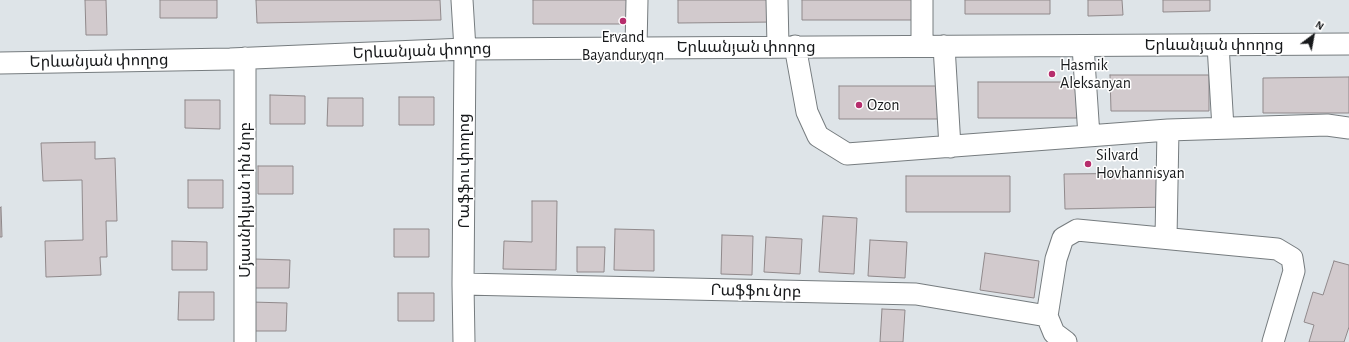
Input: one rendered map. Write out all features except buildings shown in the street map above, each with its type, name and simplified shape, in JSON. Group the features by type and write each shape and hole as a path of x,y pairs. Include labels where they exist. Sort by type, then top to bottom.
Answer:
{"street":[{"name":"Րաֆֆու փողոց","path":"462,0 465,49 464,342"},
{"path":"636,47 637,0"},
{"path":"777,0 786,46 807,112 818,136 847,154 1168,130 1327,125 1349,128"},
{"path":"922,0 922,46"},
{"name":"Երևանյան փողոց","path":"0,63 245,58 465,49 1349,44"},
{"path":"1218,45 1223,128"},
{"path":"944,46 950,146"},
{"path":"1083,46 1089,136"},
{"name":"Մյասնիկյան 1ին նրբ","path":"245,58 245,342"},
{"path":"1166,238 1168,130"},
{"path":"1055,333 1056,259 1064,238 1077,230 1277,248 1292,258 1294,271 1272,342"},
{"name":"Րաֆֆու նրբ","path":"463,284 916,294 1055,333"}],"place":[{"name":"Ervand Bayanduryqn","path":"623,21"},
{"name":"Hasmik Aleksanyan","path":"1052,74"},
{"name":"Ozon","path":"859,105"},
{"name":"Silvard Hovhannisyan","path":"1088,164"}]}
